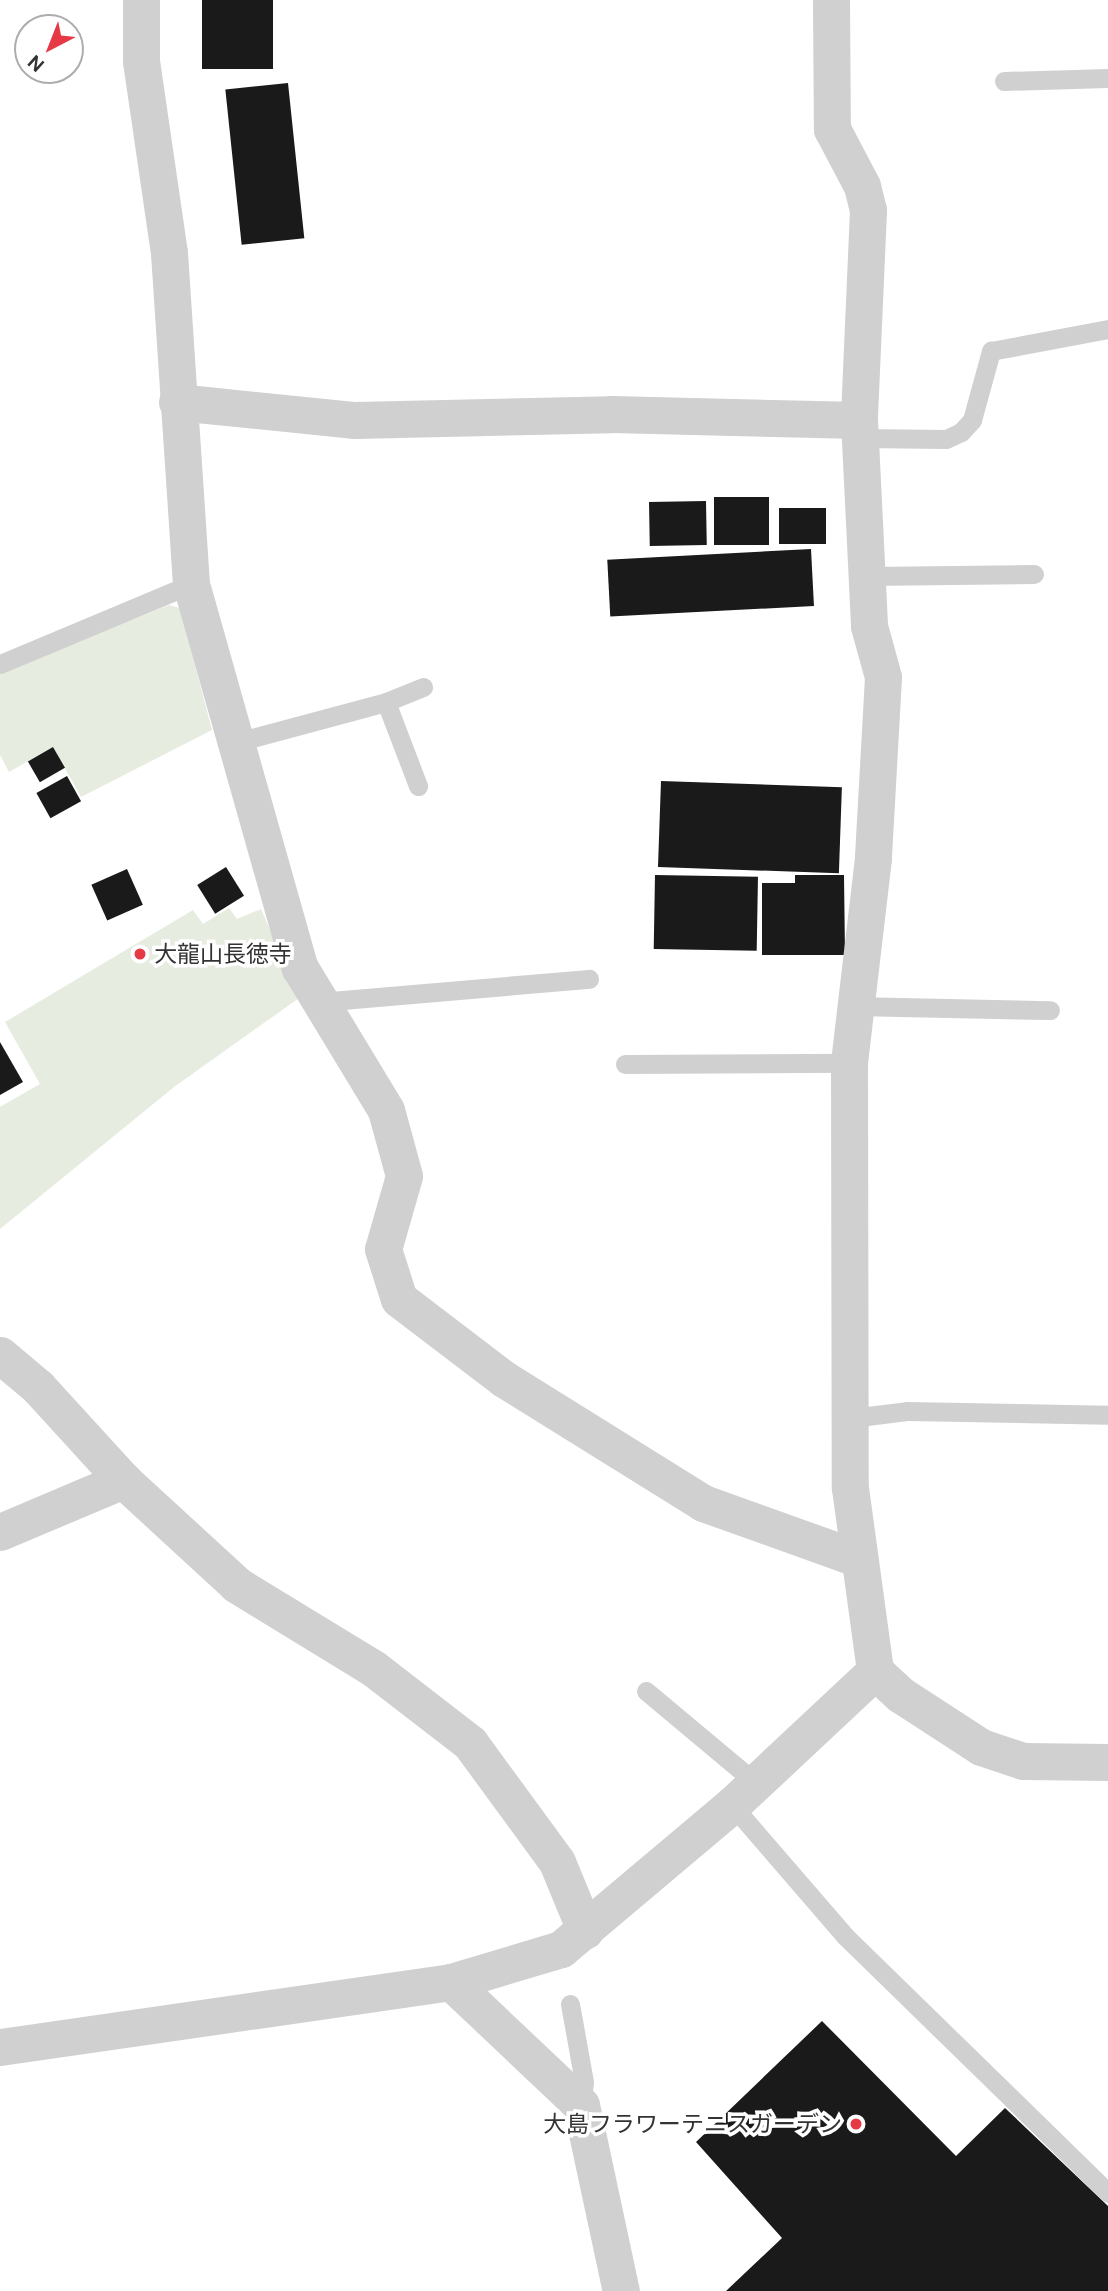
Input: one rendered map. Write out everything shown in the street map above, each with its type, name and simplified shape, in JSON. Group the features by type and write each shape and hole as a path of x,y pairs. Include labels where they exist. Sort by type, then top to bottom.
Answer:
{"street":[{"path":"141,0 141,61 169,253 191,584 237,742 277,895 300,968 386,1110 404,1176 383,1249 399,1299 504,1379 703,1503 857,1558"},
{"path":"831,0 832,129 863,186 868,209 860,429 869,625 883,677 873,858 853,1006 849,1063 850,1488 857,1558 875,1671 901,1695 981,1747 1024,1761 1108,1762"},
{"path":"177,402 355,420 611,414 860,429"},
{"path":"0,1355 38,1387 123,1480 237,1585 373,1668 470,1744 557,1862 585,1930"},
{"path":"0,1532 123,1480"},
{"path":"0,2047 451,1982 561,1949 744,1794 875,1671"},
{"path":"451,1982 581,2105 621,2291"}],"lane":[{"path":"1004,81 1108,78"},
{"path":"860,429 946,439 961,432 972,420 991,351 1108,329"},
{"path":"867,576 1034,574"},
{"path":"0,664 191,584"},
{"path":"237,742 386,702 423,687"},
{"path":"386,702 418,786"},
{"path":"319,1002 589,979"},
{"path":"853,1006 1049,1010"},
{"path":"625,1065 849,1063"},
{"path":"851,1418 907,1411 1108,1415"},
{"path":"646,1691 744,1794 845,1936 1108,2193"},
{"path":"570,2004 584,2082 581,2105"}],"shaded area":[{"path":"169,605 180,608 212,730 81,797 53,747 9,772 0,755 0,673"},
{"path":"229,908 237,919 261,909 299,998 174,1087 0,1229 0,1107 40,1084 5,1022 193,910 203,924"}],"building":[{"path":"202,0 273,0 273,69 202,69"},
{"path":"288,83 304,238 242,245 225,90"},
{"path":"714,497 769,497 769,545 714,545"},
{"path":"706,501 707,545 650,546 649,502"},
{"path":"779,508 826,508 826,544 779,544"},
{"path":"811,549 814,606 610,617 607,560"},
{"path":"53,747 65,768 40,782 28,762"},
{"path":"67,776 81,801 50,818 36,793"},
{"path":"661,781 842,787 839,873 658,867"},
{"path":"226,867 244,896 215,914 197,885"},
{"path":"127,869 143,905 107,920 91,885"},
{"path":"655,875 758,877 757,951 654,949"},
{"path":"795,875 844,875 845,955 762,955 762,883 795,883"},
{"path":"0,1042 23,1082 0,1095"},
{"name":"大島フラワーテニスガーデン","path":"822,2021 956,2156 1005,2108 1108,2206 1108,2291 726,2291 782,2238 696,2142"}],"place":[{"name":"大龍山長徳寺","path":"140,954"},
{"name":"大島フラワーテニスガーデン","path":"856,2124"}]}
